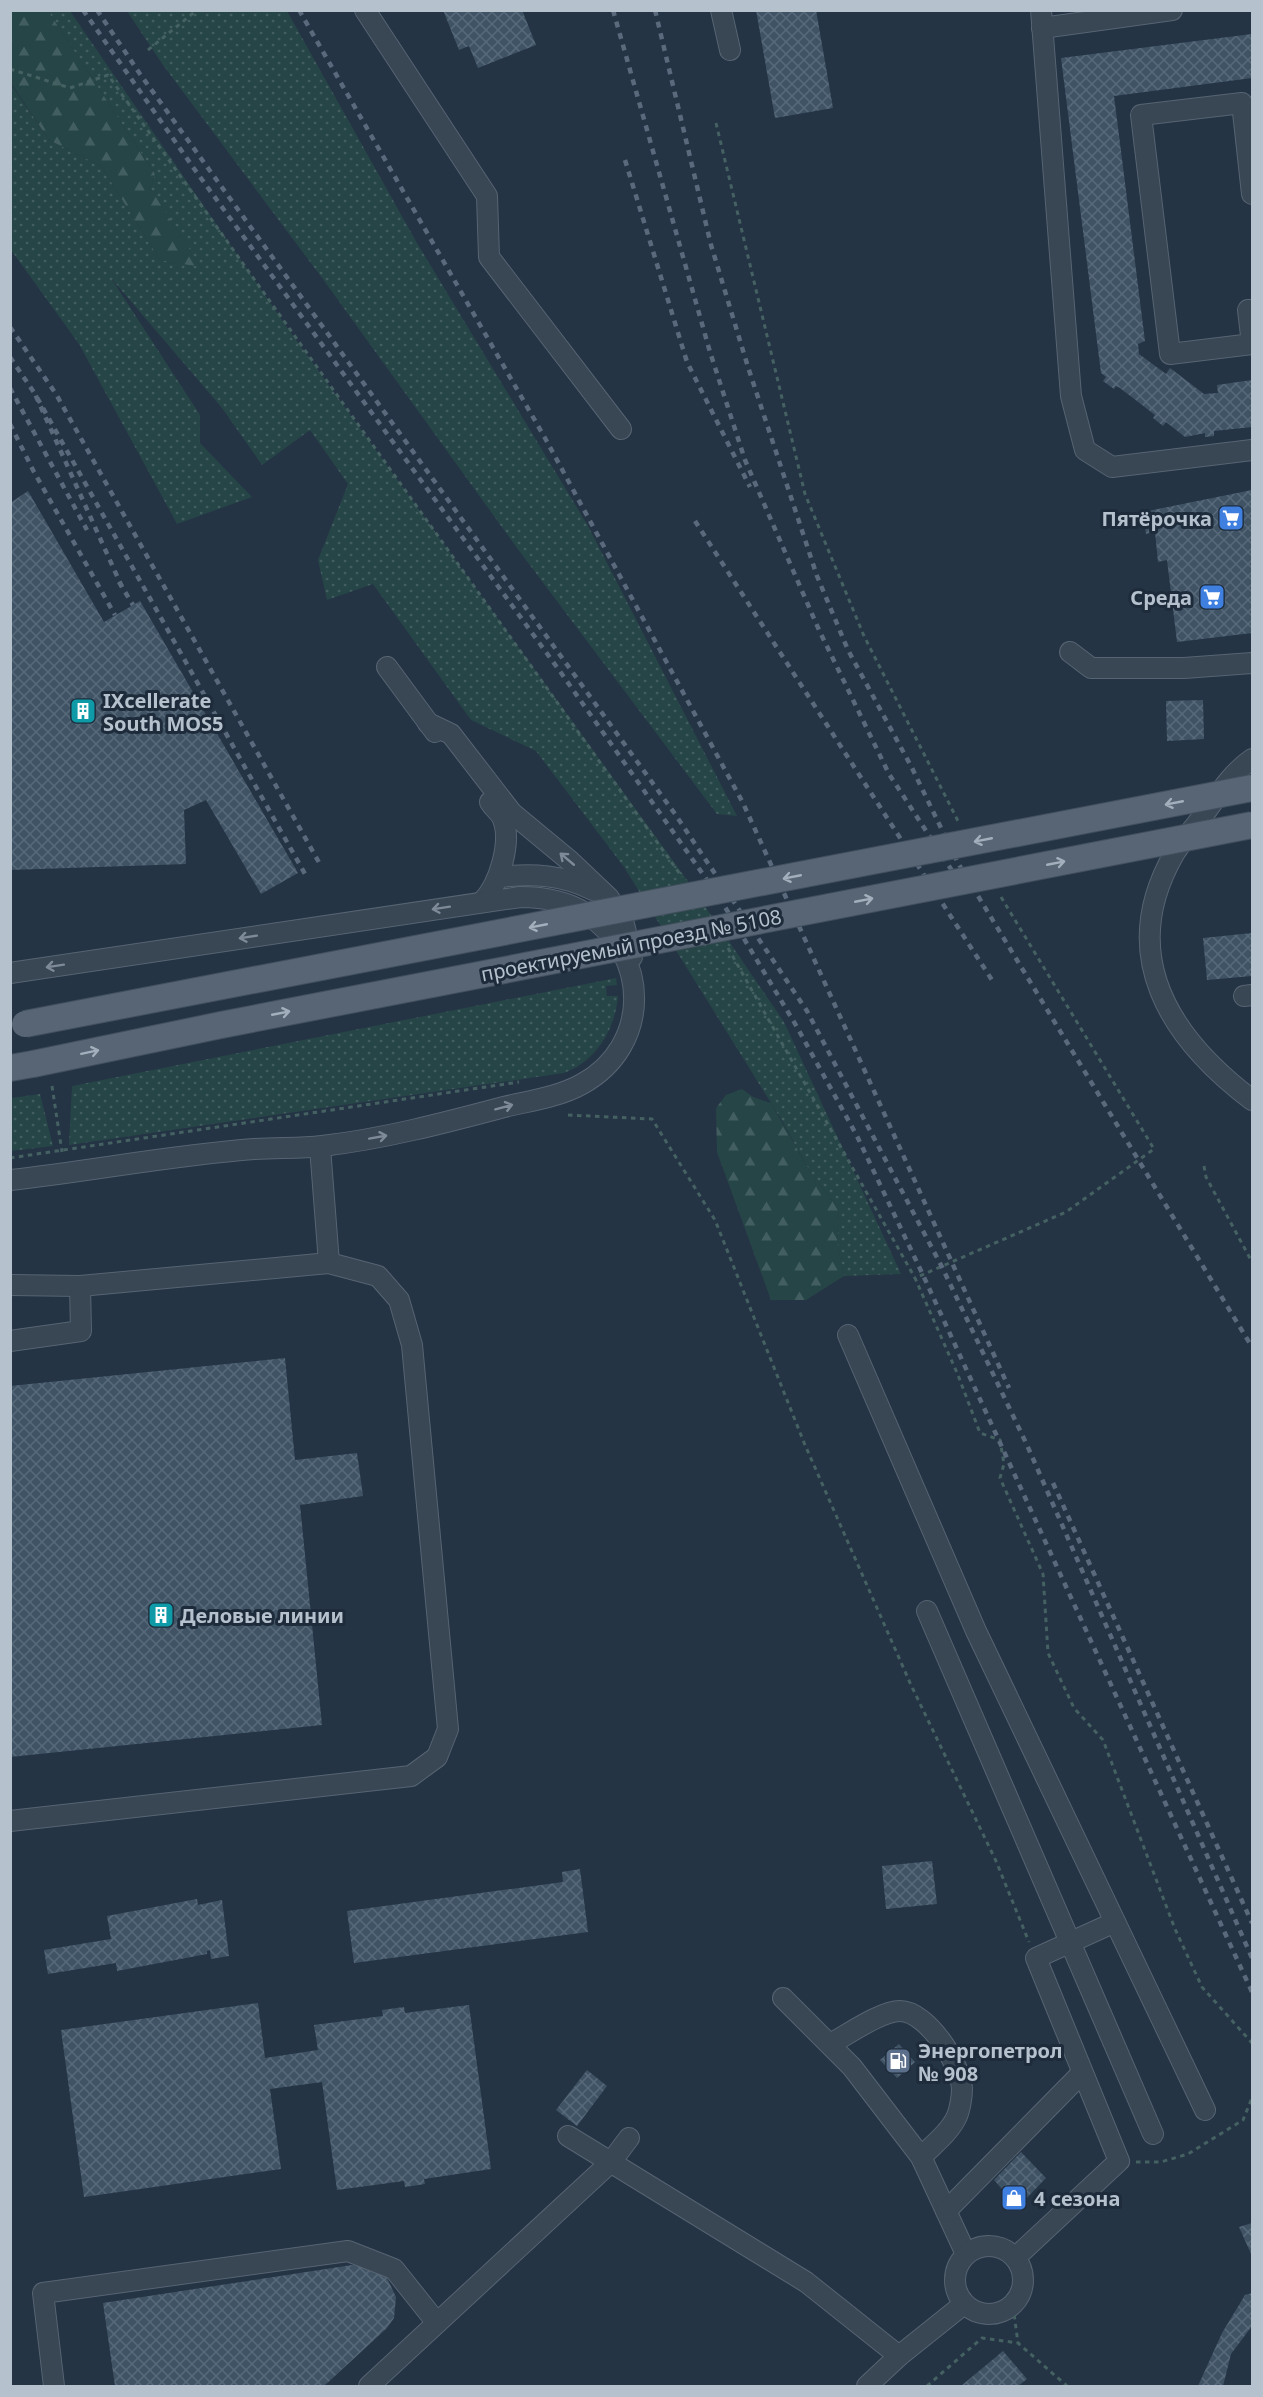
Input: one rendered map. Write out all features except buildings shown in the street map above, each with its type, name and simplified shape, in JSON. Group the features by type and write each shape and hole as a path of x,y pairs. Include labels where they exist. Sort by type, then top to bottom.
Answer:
{"main road":[{"name":"проектируемый проезд № 5108","path":"18,1025 1252,788"},
{"name":"проектируемый проезд № 5108","path":"22,1066 244,1020 1252,825"}],"street":[{"path":"365,10 487,196 489,256 621,429"},
{"path":"722,10 730,50"},
{"path":"1172,10 1042,19 1071,396 1085,450 1112,466 1252,450"},
{"path":"1252,194 1242,103 1141,115 1170,354 1252,344 1248,310 1252,310"},
{"path":"1070,652 1091,668 1184,668 1252,663"},
{"path":"387,666 502,818 505,841 500,877 492,893 482,902"},
{"path":"10,1180 254,1149 320,1147 448,1122 567,1091 582,1084 609,1064 620,1050 633,1015 633,978 629,938 609,898 570,861 512,813 451,734 428,723"},
{"path":"1252,759 1229,781 1174,853 1155,900 1150,943 1159,988 1172,1019 1201,1054 1252,1100"},
{"path":"500,877 526,874 571,880 609,898"},
{"path":"10,973 482,902 539,897 568,904 584,912 610,934 620,948 633,978"},
{"path":"320,1147 329,1263"},
{"path":"10,1285 80,1286 329,1263 378,1276 399,1300 412,1345 448,1730 437,1757 411,1776 10,1821"},
{"path":"10,1341 81,1331 80,1286"},
{"path":"848,1335 976,1631 1205,2110"},
{"path":"927,1611 1153,2134"},
{"path":"1016,2257 1119,2161 1035,1958 1115,1922"},
{"path":"783,1998 852,2067 921,2157 966,2254"},
{"path":"830,2044 879,2018 899,2011 913,2014 925,2022 939,2039 954,2063 962,2088 958,2115 945,2133 921,2157"},
{"path":"946,2211 1082,2073"},
{"path":"568,2136 806,2282 899,2356"},
{"path":"369,2386 611,2162 629,2138"},
{"path":"992,2245 1005,2248 1016,2257 1024,2273 1024,2282 1023,2291 1013,2306 997,2314 980,2313 964,2304 957,2292 954,2278 958,2265 966,2254 978,2247 992,2245"},
{"path":"54,2386 43,2293 348,2251 394,2269 437,2323"},
{"path":"868,2386 899,2356 964,2304"}],"path":[{"path":"148,50 197,10"},
{"path":"10,69 70,88 108,75 689,886"},
{"path":"716,123 805,494 864,636 963,831"},
{"path":"915,1278 1066,1212 1154,1149 997,889"},
{"path":"727,946 915,1278 958,1375 980,1433 1000,1440 1004,1464 1000,1478 1043,1574 1048,1653 1074,1708 1103,1740 1175,1929 1202,1987 1252,2043"},
{"path":"10,1158 62,1152 52,1086"},
{"path":"568,1115 652,1119 715,1220 805,1445 911,1685 996,1861 1035,1958"},
{"path":"1204,1166 1206,1177 1252,1262"},
{"path":"1119,2161 1161,2162 1188,2154 1243,2120 1252,2098"},
{"path":"1013,2306 1018,2343"},
{"path":"927,2386 982,2338 1018,2343 1066,2386"}],"green space":[{"path":"10,11 48,11 155,174 150,188 201,267 160,260 101,166 49,140 11,83"},
{"path":"48,11 70,11 286,326 687,880 784,1022 901,1274 844,1276 837,1242 839,1209 812,1175 781,1119 624,867 536,751 471,720 373,584 327,600 318,560 348,484 310,430 262,465 222,408 111,278 200,415 200,443 252,497 177,524 79,344 11,250 10,83 49,140 101,166 160,260 200,266 150,188 155,174"},
{"path":"127,11 287,11 417,243 588,526 737,816 717,814 517,548 325,282 163,65"},
{"path":"616,978 617,985 606,986 607,996 618,996 613,1021 602,1043 586,1061 564,1073 69,1145 72,1086"},
{"path":"742,1089 753,1097 771,1103 812,1175 839,1209 837,1242 844,1276 806,1300 771,1300 717,1152 716,1108 726,1095"},
{"path":"40,1094 53,1146 11,1151 11,1098"}],"railway":[{"path":"83,10 195,170 559,670 719,897 797,1027 857,1136 923,1275 1252,1992"},
{"path":"97,10 140,74 675,814 807,1011 942,1267 1027,1445 1252,1958"},
{"path":"299,10 545,438 743,803 1009,1388"},
{"path":"613,10 710,352 745,460 819,630 889,774 962,886"},
{"path":"655,10 711,245 748,367 817,576 848,650 912,768 958,863 1252,1347"},
{"path":"625,160 687,362 750,487"},
{"path":"10,327 56,394 321,866"},
{"path":"10,357 35,394"},
{"path":"10,388 87,530"},
{"path":"122,587 35,394 305,874"},
{"path":"10,424 34,472 115,615"},
{"path":"695,521 992,980"},
{"path":"119,582 133,605"},
{"path":"1053,1483 1252,1923"}],"place":[{"name":"Пятёрочка","path":"1231,518"},
{"name":"Среда","path":"1212,597"},
{"name":"IXcellerate South MOS5","path":"83,711"},
{"name":"Деловые линии","path":"161,1615"},
{"name":"Энергопетрол № 908","path":"898,2061"},
{"name":"4 сезона","path":"1014,2198"}]}
